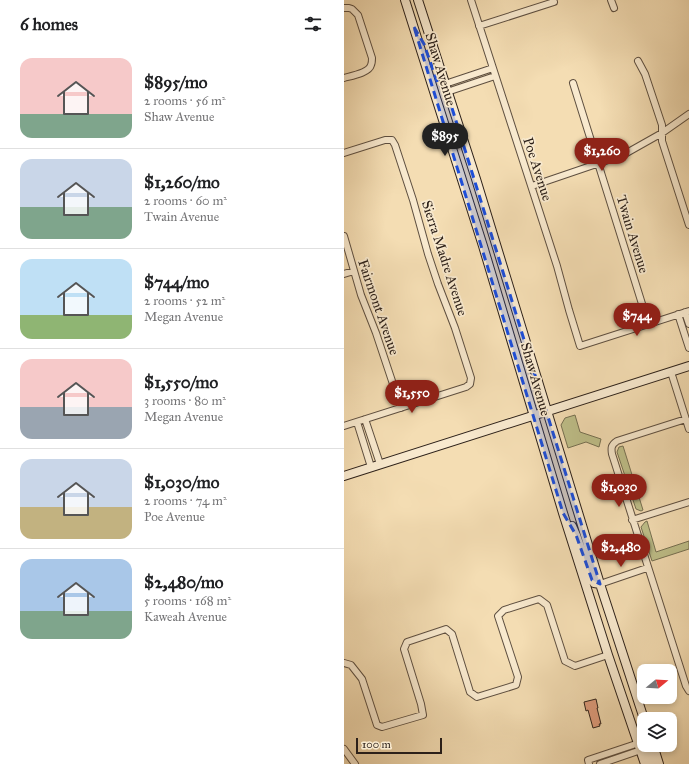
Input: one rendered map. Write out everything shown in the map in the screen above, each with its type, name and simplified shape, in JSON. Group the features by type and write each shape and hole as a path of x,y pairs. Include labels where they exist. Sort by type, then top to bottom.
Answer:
{"main road":[{"name":"Shaw Avenue","path":"405,0 483,246 563,512 608,655 637,738"},
{"path":"413,0 419,4"},
{"name":"Shaw Avenue","path":"419,4 476,179 600,584 642,712"},
{"path":"414,27 422,39 438,84 442,90 446,88"},
{"path":"344,476 689,366"},
{"path":"563,512 576,535 592,580 594,583 600,584"},
{"name":"Shaw Avenue","path":"642,752 646,764"},
{"path":"647,752 651,764"},
{"path":"655,752 659,764"}],"street":[{"name":"Poe Avenue","path":"471,0 532,186 580,346 648,323"},
{"path":"611,0 614,8"},
{"path":"479,26 554,2"},
{"path":"344,8 352,9 358,15 372,58 371,66 368,70 344,78"},
{"path":"638,61 645,74 662,125 662,141 689,225"},
{"path":"446,88 493,68"},
{"path":"446,88 496,76"},
{"name":"Twain Avenue","path":"573,84 648,323"},
{"path":"532,186 623,155 662,133 689,114"},
{"name":"Sierra Madre Avenue","path":"344,153 385,140 392,140 395,145 413,200 428,254 455,328 471,378 470,384 466,387 401,408"},
{"name":"Fairmont Avenue","path":"344,236 361,295 376,333 401,408"},
{"path":"344,274 354,271"},
{"path":"648,323 687,311 689,324"},
{"path":"678,314 689,348"},
{"path":"671,372 689,429"},
{"path":"344,426 401,408"},
{"path":"365,419 380,464"},
{"path":"686,419 617,441 611,446 612,454 647,568 686,686 689,691"},
{"path":"357,422 371,467"},
{"path":"632,520 689,502"},
{"path":"600,584 647,568"},
{"path":"344,663 351,665 362,678 377,725 382,727 423,715 404,649 407,642 446,629 452,634 470,692 477,697 516,685 518,677 498,616 504,610 538,599 547,605 566,661 575,666 608,655"},
{"path":"588,762 637,748"},
{"path":"600,764 637,748"},
{"path":"344,749 356,764"}],"highlighted area":[{"path":"414,27 424,44 438,84 447,92 600,584 592,580 576,535 563,513"}],"green space":[{"path":"575,415 580,432 601,439 599,447 586,442 568,448 561,425 565,418"},
{"path":"623,446 643,510 641,511 636,509 617,452 619,447"},
{"path":"647,521 656,552 689,541 689,549 652,561 641,527"}],"building":[{"path":"596,699 601,724 599,724 600,726 593,728 584,702"}]}
